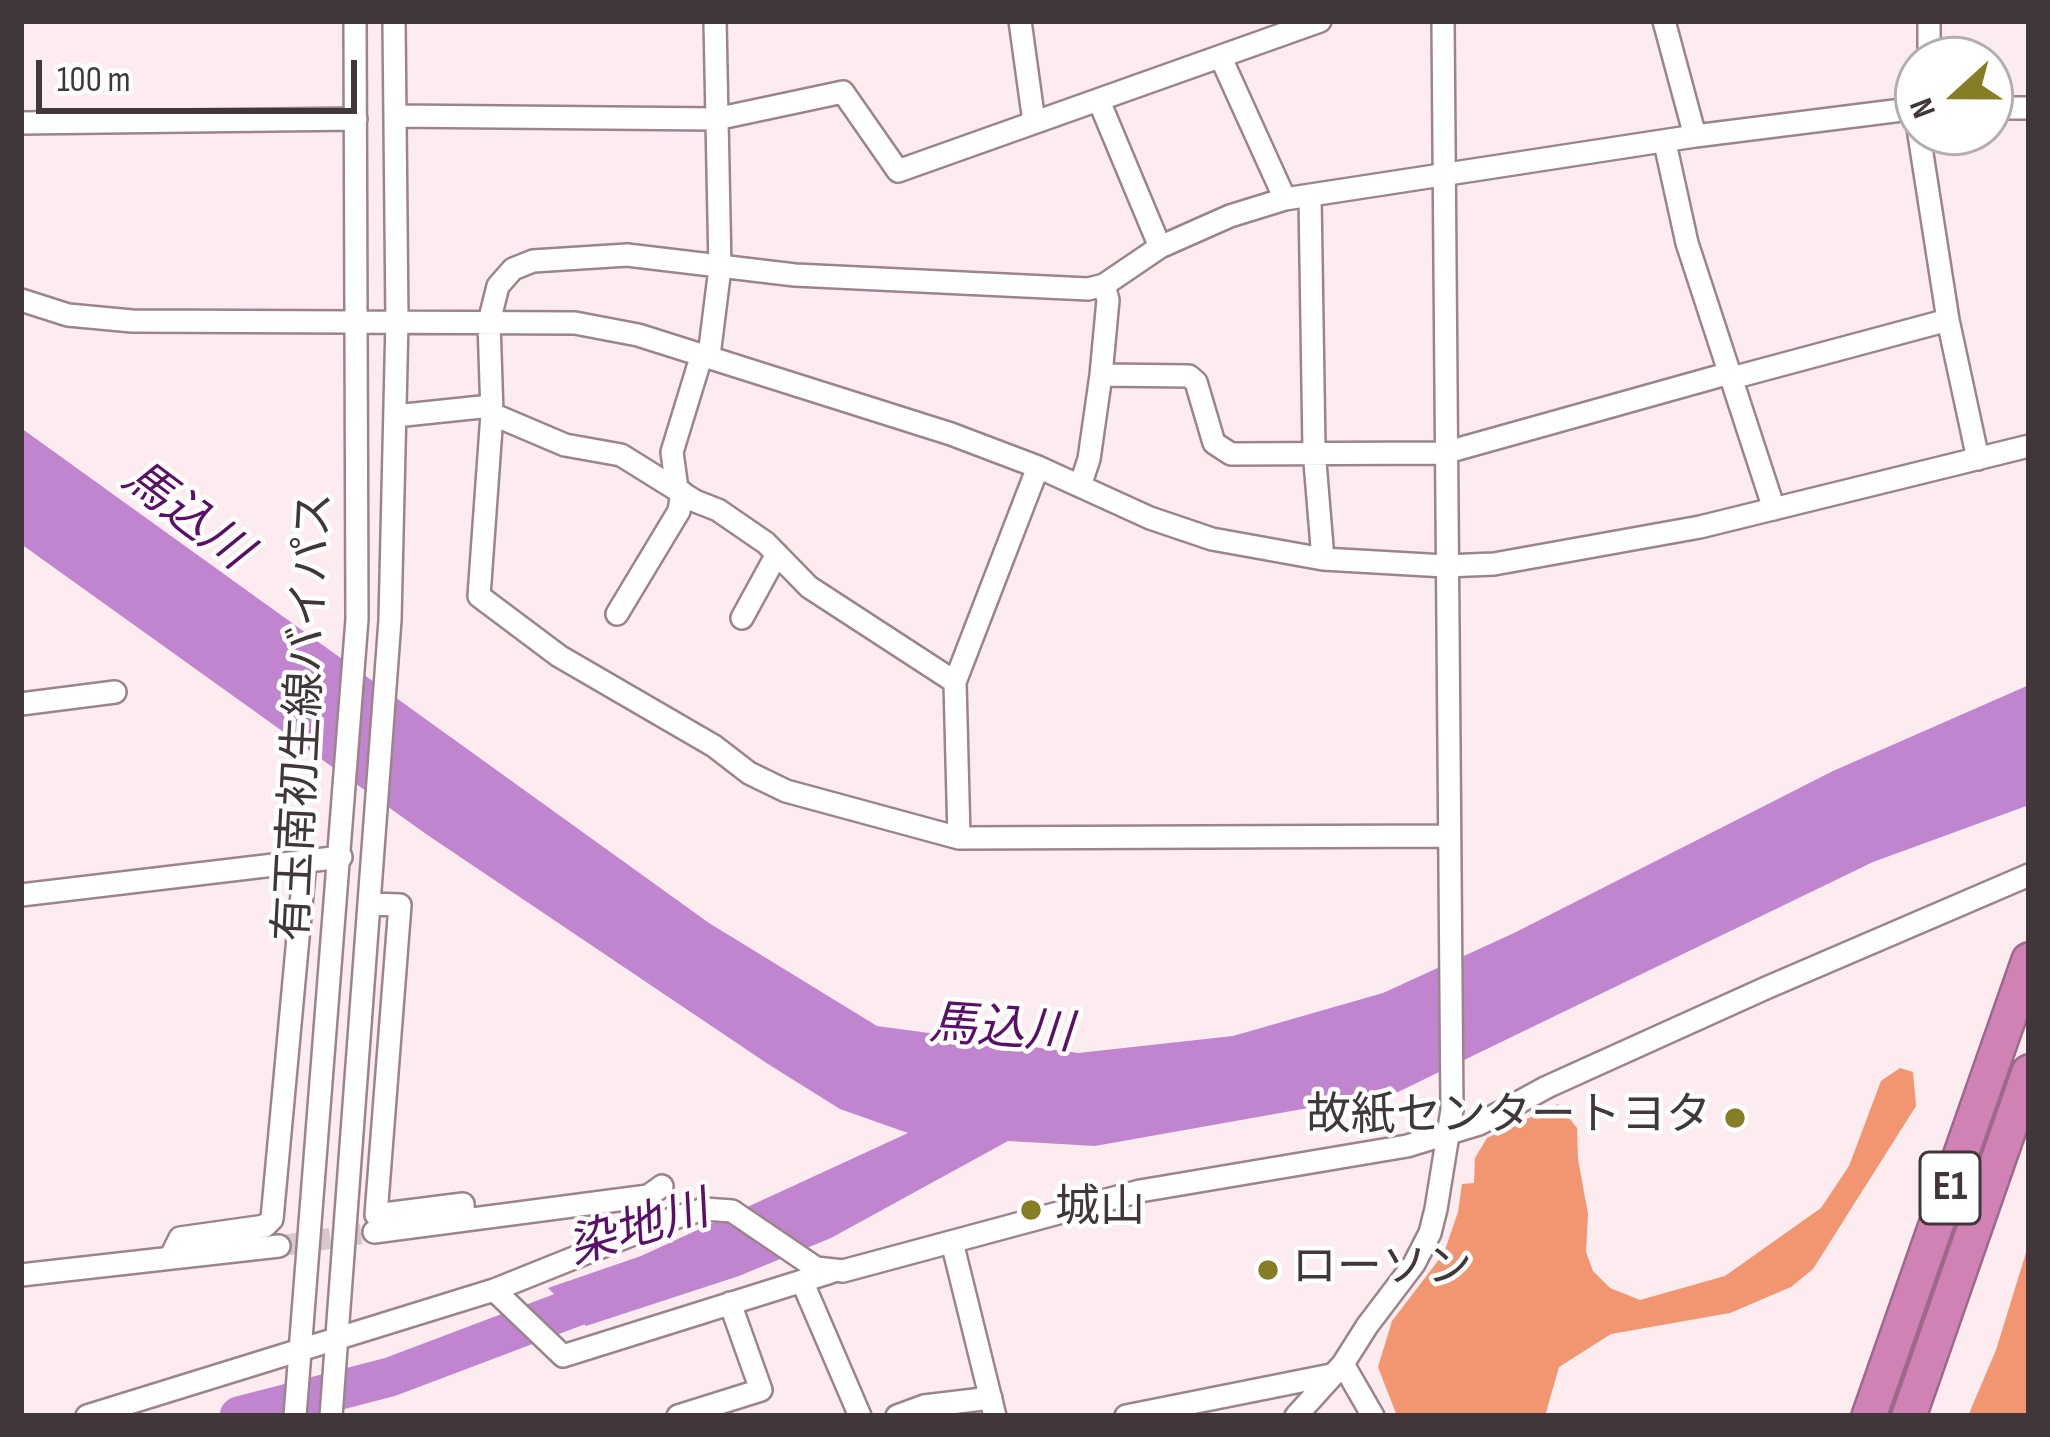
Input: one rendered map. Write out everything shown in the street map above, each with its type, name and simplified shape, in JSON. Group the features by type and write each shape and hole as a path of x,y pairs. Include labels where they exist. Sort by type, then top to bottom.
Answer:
{"highway":[{"name":"E1","path":"1869,1416 2029,960"},
{"name":"E1","path":"1909,1416 2029,1072"}],"street":[{"name":"有玉南初生線バイパス","path":"296,1416 357,620 355,21"},
{"name":"有玉南初生線バイパス","path":"331,1416 388,629 397,322 394,21"},
{"path":"617,614 679,511 672,452 705,355 720,268 715,21"},
{"path":"395,116 716,119 843,92 898,171 1221,58 1272,30 1320,21"},
{"path":"1296,1416 1414,1264 1430,1233 1452,1110 1443,21"},
{"path":"1664,21 1695,136"},
{"path":"1021,23 1034,122"},
{"path":"1221,58 1285,199"},
{"path":"1100,101 1160,247"},
{"path":"1449,836 959,838 786,791 749,773 715,746 560,656 479,596 491,410 489,322 498,286 513,269 533,261 627,255 720,268 1088,289 1105,285 1160,247 1230,216 1285,199 1695,136 1894,112"},
{"path":"21,123 356,119"},
{"path":"1665,143 1687,243 1774,509"},
{"path":"1924,156 1948,320 1978,459"},
{"path":"1310,196 1314,450 1323,559"},
{"path":"1080,486 1089,459 1101,375 1108,300 1105,285"},
{"path":"21,300 68,314 132,321 574,323 638,335 1038,467 1150,518 1211,539 1323,559 1494,564 1774,509 2029,446"},
{"path":"1101,375 1193,378 1214,443 1231,454 1314,450 1444,453 1948,320"},
{"path":"394,416 491,410 566,445 621,454 718,510 777,554 809,586 955,682"},
{"path":"959,838 955,682 1038,467"},
{"path":"742,618 777,554"},
{"path":"21,704 115,692"},
{"path":"21,896 340,857"},
{"path":"171,1256 180,1238 265,1226 272,1219 305,862"},
{"path":"494,1290 563,1356 730,1303 804,1271 831,1272 1140,1191 1406,1147 1478,1124 1547,1087 1766,988 2029,875"},
{"path":"370,904 400,905 376,1215 463,1204 464,1220"},
{"path":"374,1232 648,1196 662,1186"},
{"path":"87,1416 300,1358 494,1290 687,1212 719,1208 731,1210 804,1271 860,1416"},
{"path":"897,1416 924,1406 993,1407 952,1242"},
{"path":"21,1275 279,1246"},
{"path":"678,1416 761,1390 730,1303"},
{"path":"1126,1416 1337,1369"},
{"path":"1337,1369 1372,1416"}],"shaded area":[{"path":"21,428 709,923 877,1026 1078,1053 1233,1036 1383,993 1514,933 1833,771 2029,685 2029,805 1873,862 1398,1092 1095,1146 1008,1141 831,1238 739,1276 586,1326 548,1288 641,1256 908,1133 840,1109 768,1064 426,834 21,544"},
{"path":"1900,1068 1913,1072 1916,1106 1813,1269 1791,1287 1730,1313 1611,1334 1559,1367 1545,1416 1397,1416 1378,1367 1392,1321 1444,1253 1462,1184 1474,1183 1475,1158 1487,1138 1558,1104 1577,1128 1588,1214 1586,1252 1593,1271 1610,1288 1640,1300 1725,1276 1821,1208 1849,1166 1881,1081"},
{"path":"2029,1243 2029,1416 1968,1416 1996,1350"}],"waterway":[{"name":"染地川","path":"239,1416 390,1377 615,1292"}],"tunnel":[{"path":"279,1246 374,1232"}],"place":[{"name":"故紙センタートヨタ","path":"1735,1118"},
{"name":"城山","path":"1031,1210"},
{"name":"ローソン","path":"1268,1270"}],"water label":[{"name":"馬込川","path":"185,517"},
{"name":"馬込川","path":"1001,1031"}]}
